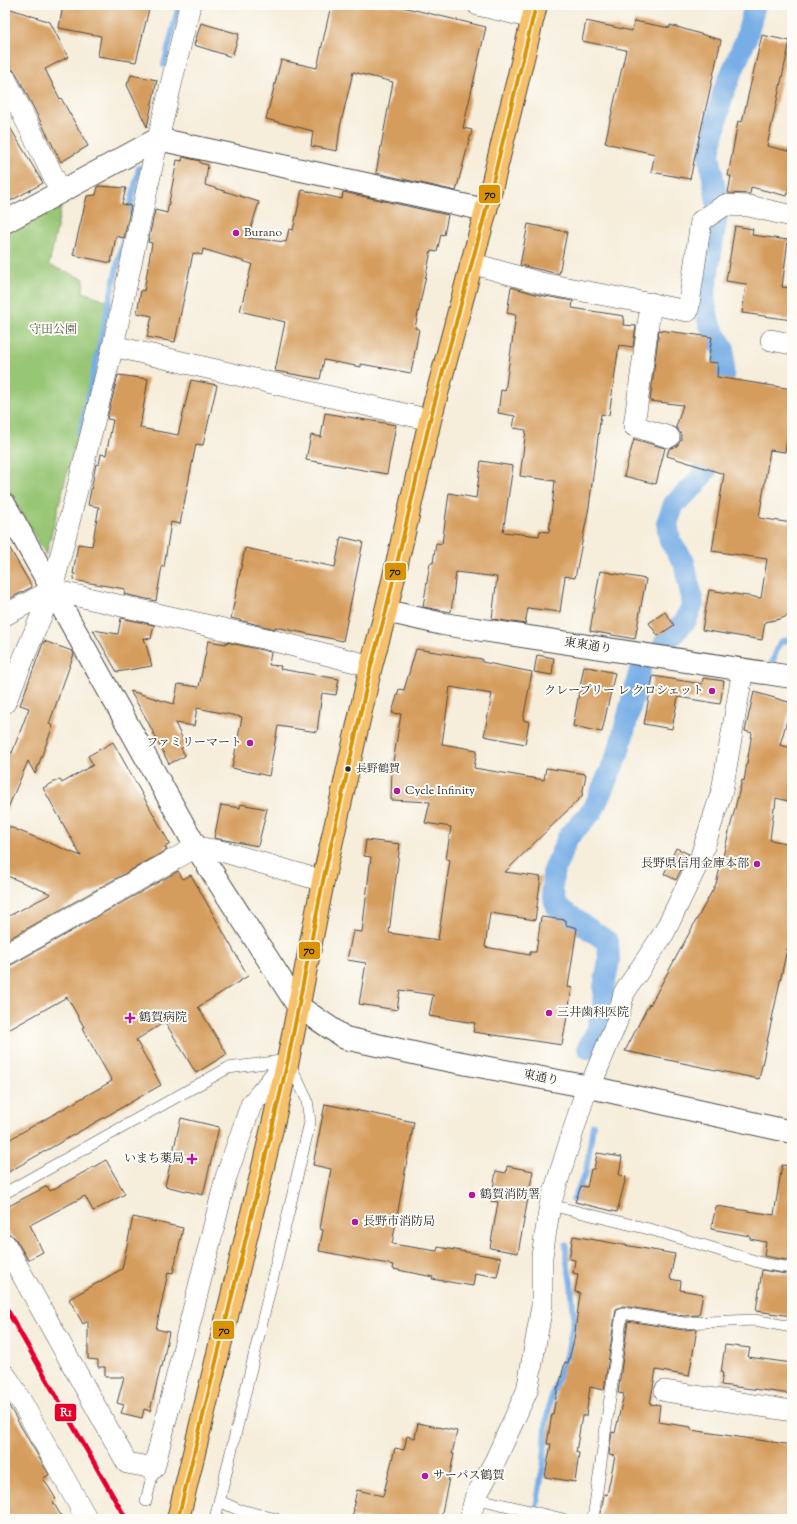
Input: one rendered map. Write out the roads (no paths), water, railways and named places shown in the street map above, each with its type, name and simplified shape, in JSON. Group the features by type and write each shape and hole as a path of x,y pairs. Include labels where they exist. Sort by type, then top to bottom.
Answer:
{"highway":[{"path":"178,1519 260,1184 288,1060 324,881 371,666 386,611 430,420 486,210 535,12"}],"street":[{"path":"5,703 52,590 112,346 158,139 190,5"},
{"path":"478,5 535,12"},
{"path":"5,78 61,192"},
{"path":"5,222 158,139 486,210"},
{"path":"471,262 541,283 688,311 701,220 719,208 749,206 792,216"},
{"path":"651,303 634,426 669,437"},
{"path":"771,340 792,344"},
{"path":"112,346 430,420"},
{"path":"5,505 196,847 298,1006"},
{"path":"5,615 52,590 267,639 371,666"},
{"name":"東東通り","path":"386,611 443,624 792,677"},
{"path":"470,1519 475,1498 495,1461 527,1391 542,1306 542,1256 550,1205 589,1087 618,1021 624,993 664,933 700,859 722,791 743,669"},
{"path":"5,955 196,847 220,851 324,881"},
{"name":"東通り","path":"298,1006 345,1038 441,1059 589,1087 792,1132"},
{"path":"5,1244 127,1463 154,1468 226,1177 251,1105 288,1060"},
{"path":"5,1375 12,1384 88,1519"},
{"path":"665,1391 792,1411"}],"lane":[{"path":"5,1194 228,1068 288,1060 307,1100 310,1122 215,1519"},
{"path":"550,1205 653,1230 765,1264 792,1268"},
{"path":"593,1519 622,1313 684,1323 754,1320 792,1327"},
{"path":"146,1501 154,1468"},
{"path":"475,1498 563,1519"},
{"path":"220,1501 237,1510 276,1519"}],"waterway":[{"path":"164,65 179,5"},
{"path":"722,407 724,349 709,323 704,297 718,208 709,154 723,93 746,39 755,5"},
{"path":"129,213 139,168"},
{"path":"80,434 125,230"},
{"path":"664,644 686,620 693,603 684,562 670,541 667,523 674,504 694,486 710,464 716,441"},
{"path":"772,663 780,642 792,639"},
{"path":"588,1048 598,1029 603,1009 604,987 609,960 608,942 556,906 552,889 553,873 568,837 593,810 618,754 640,670"},
{"path":"573,1200 586,1172 593,1125"},
{"path":"536,1508 544,1461 546,1424 550,1402 561,1367 567,1356 574,1318 571,1283 566,1257 566,1245"}],"railway":[{"path":"5,1306 126,1519"}],"place":[{"name":"Burano","path":"236,233"},
{"name":"クレープリー レ クロシェット","path":"712,691"},
{"name":"ファミリーマート","path":"250,743"},
{"name":"長野鶴賀","path":"348,769"},
{"name":"Cycle Infinity","path":"397,791"},
{"name":"長野県信用金庫本部","path":"757,864"},
{"name":"三井歯科医院","path":"549,1013"},
{"name":"鶴賀病院","path":"130,1018"},
{"name":"いまち薬局","path":"192,1159"},
{"name":"鶴賀消防署","path":"472,1195"},
{"name":"長野市消防局","path":"355,1222"},
{"name":"サーパス鶴賀","path":"425,1476"}],"park label":[{"name":"守田公園","path":"53,330"}]}
